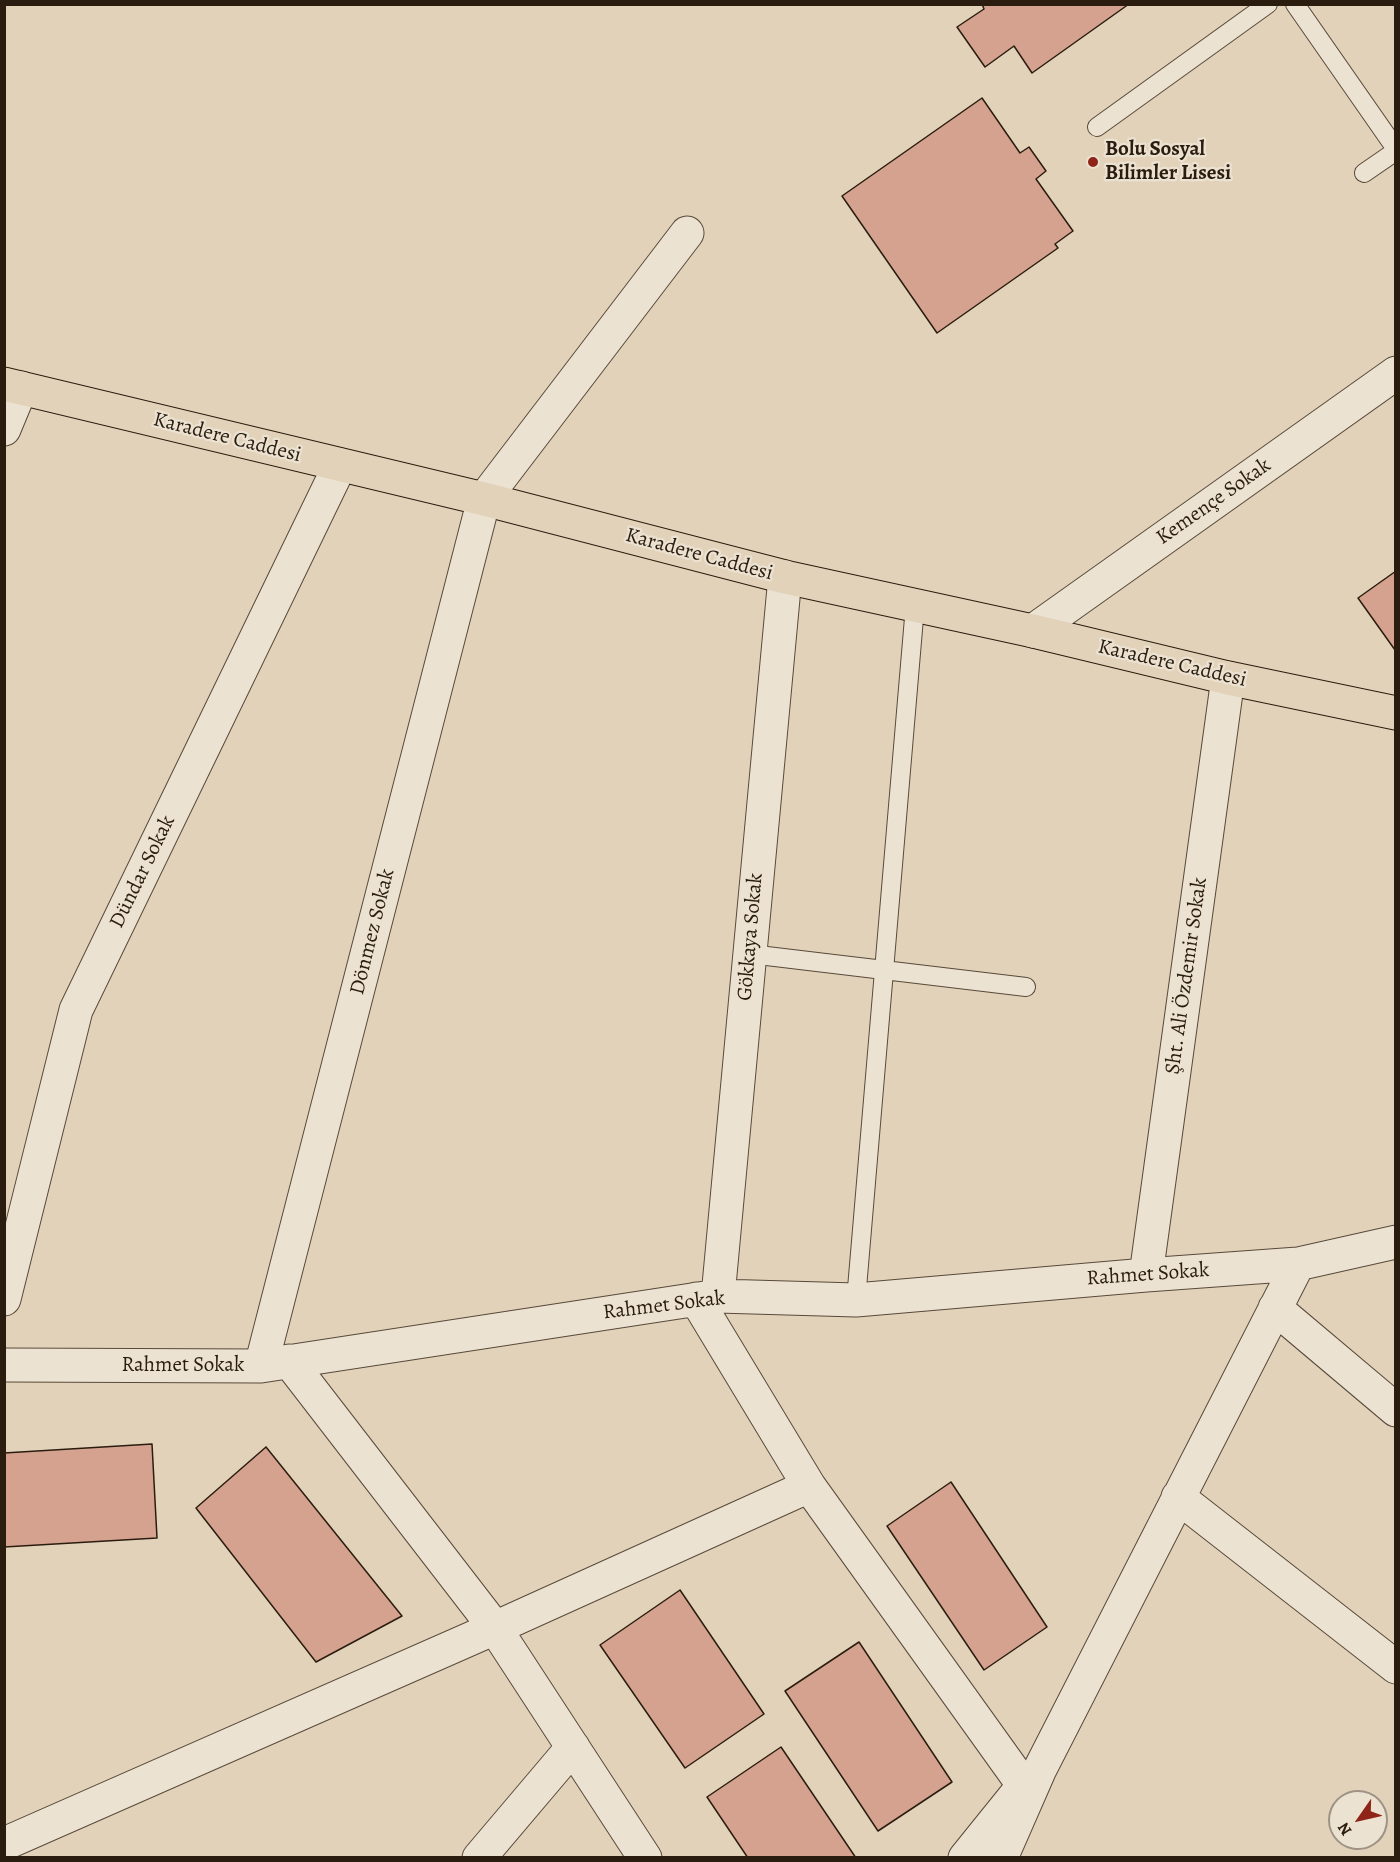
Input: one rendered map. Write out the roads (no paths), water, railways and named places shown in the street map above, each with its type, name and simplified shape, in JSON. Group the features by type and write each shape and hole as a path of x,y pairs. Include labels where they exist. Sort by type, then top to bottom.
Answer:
{"main road":[{"name":"Karadere Caddesi","path":"13,386 484,499 785,577 1033,631 1228,678 1395,713"}],"street":[{"path":"484,499 687,233"},
{"name":"Kemençe Sokak","path":"1033,631 1395,373"},
{"path":"4,429 13,386"},
{"name":"Dündar Sokak","path":"4,1299 76,1010 340,465"},
{"name":"Dönmez Sokak","path":"275,1363 484,499"},
{"name":"Gökkaya Sokak","path":"707,1298 750,954 785,577"},
{"name":"Şht. Ali Özdemir Sokak","path":"1146,1275 1228,678"},
{"name":"Rahmet Sokak","path":"4,1365 275,1363 707,1298 856,1300 1298,1264 1395,1242"},
{"path":"1001,1857 1032,1777 1298,1264"},
{"path":"707,1298 809,1486 1032,1777"},
{"path":"1275,1308 1395,1410"},
{"path":"275,1363 495,1628 645,1857"},
{"path":"4,1844 495,1628 809,1486"},
{"path":"1178,1497 1395,1667"},
{"path":"479,1857 573,1747"},
{"path":"965,1857 1032,1777"}],"lane":[{"path":"1097,127 1268,4"},
{"path":"1294,4 1395,150 1364,173"},
{"path":"856,1300 915,606"},
{"path":"750,954 1026,987"}],"place":[{"name":"Bolu Sosyal Bilimler Lisesi","path":"1093,162"}]}
